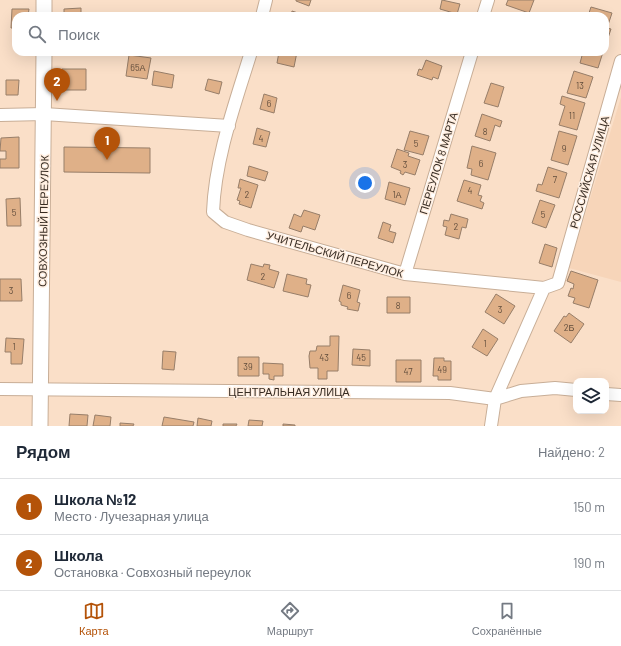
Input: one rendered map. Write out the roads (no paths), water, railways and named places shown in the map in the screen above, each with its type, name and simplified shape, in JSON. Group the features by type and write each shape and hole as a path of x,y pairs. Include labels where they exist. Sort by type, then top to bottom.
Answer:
{"street":[{"path":"44,0 44,12"},
{"path":"263,12 266,0"},
{"path":"484,12 488,0"},
{"name":"СОВХОЗНЫЙ ПЕРЕУЛОК","path":"40,426 44,56"},
{"path":"0,115 44,114 229,126 250,56"},
{"name":"ПЕРЕУЛОК 8 МАРТА","path":"405,274 471,56"},
{"name":"РОССИЙСКАЯ УЛИЦА","path":"558,283 621,61"},
{"name":"УЧИТЕЛЬСКИЙ ПЕРЕУЛОК","path":"229,126 214,189 213,212 225,222 248,230 405,274 544,288 558,283"},
{"path":"491,426 495,399 544,288"},
{"name":"ЦЕНТРАЛЬНАЯ УЛИЦА","path":"0,389 450,392 495,399 521,391 555,388 573,390"},
{"path":"609,394 621,395"}],"place":[{"name":"Школа","path":"57,101"},
{"name":"Школа №12","path":"107,160"}]}
